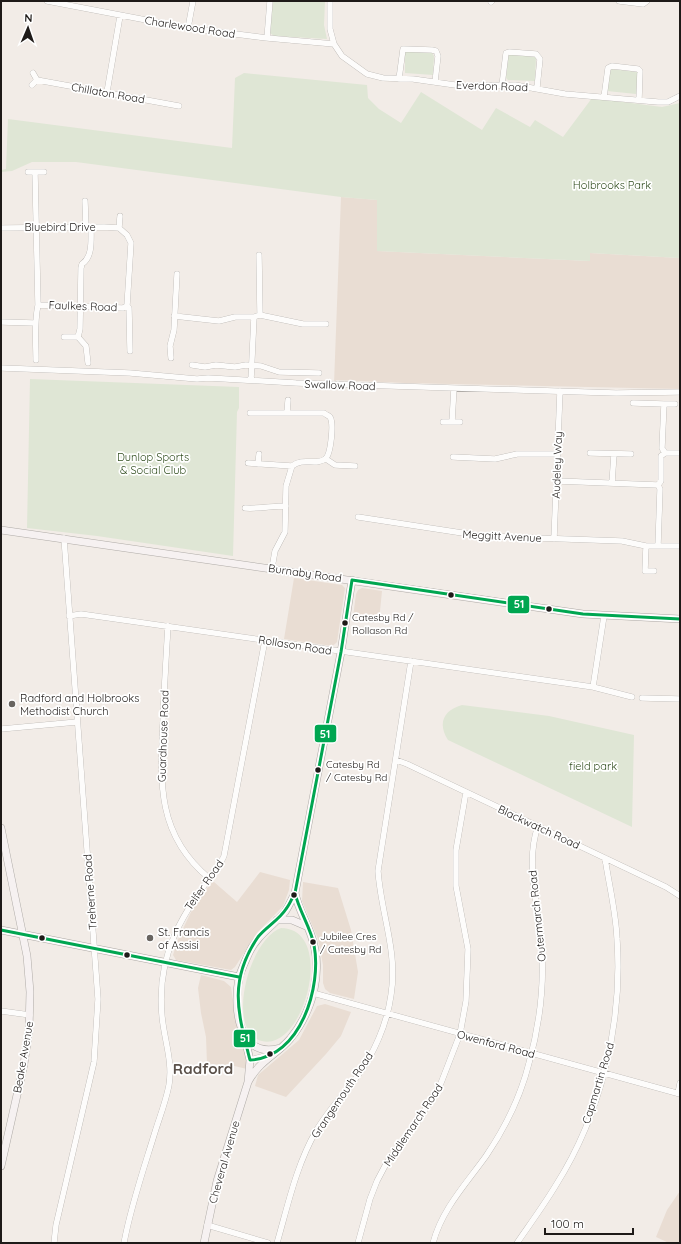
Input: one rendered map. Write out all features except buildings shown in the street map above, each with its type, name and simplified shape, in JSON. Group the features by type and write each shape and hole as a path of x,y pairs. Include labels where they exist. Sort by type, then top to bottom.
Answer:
{"street":[{"name":"Charlewood Road","path":"47,1 188,28 267,38 334,44"},
{"path":"188,28 194,1"},
{"path":"267,38 270,1"},
{"name":"Everdon Road","path":"330,1 330,29 334,44 342,56 366,74 383,78 435,82 462,86 515,84 565,94 639,100 668,102 680,96"},
{"path":"619,1 643,4 647,1"},
{"path":"107,92 120,16"},
{"path":"399,79 403,49 432,50 436,51 438,56 435,82"},
{"path":"502,85 506,53 536,54 540,59 537,88"},
{"path":"604,97 606,72 608,68 612,66 638,69 640,71 639,100"},
{"path":"32,85 37,80 33,74"},
{"name":"Chillaton Road","path":"37,80 179,106"},
{"path":"28,172 44,172"},
{"path":"35,172 35,227 38,305 34,323 37,339 36,360"},
{"path":"78,337 80,329 81,268 82,264 87,261 90,251 89,227 85,201"},
{"path":"120,216 118,228 127,235 130,243 127,306 129,308 130,351"},
{"name":"Bluebird Drive","path":"1,228 118,228"},
{"path":"251,380 257,316 259,255"},
{"path":"172,358 170,346 177,274"},
{"name":"Faulkes Road","path":"38,305 123,308 127,306"},
{"path":"174,316 219,321 235,317 257,316 303,324 326,324"},
{"path":"1,322 34,323"},
{"path":"64,337 78,337"},
{"path":"78,337 88,349 88,363"},
{"path":"192,365 205,367 220,365 235,367 252,365 279,372 319,373"},
{"name":"Swallow Road","path":"1,368 130,373 197,379 616,393 680,392"},
{"path":"452,422 454,388"},
{"name":"Audeley Way","path":"554,539 560,391"},
{"path":"287,413 288,400"},
{"path":"633,403 675,404"},
{"path":"664,404 662,448 665,453"},
{"path":"248,463 292,466 302,461 320,461 326,459 330,453 332,424 330,417 324,413 250,413"},
{"path":"443,422 460,422"},
{"path":"590,453 631,454"},
{"path":"658,546 660,489 658,485 660,481 661,456 665,453 680,453"},
{"path":"258,464 259,454"},
{"path":"453,457 495,459 517,454 558,454"},
{"path":"612,483 614,454"},
{"path":"326,459 335,465 355,466"},
{"path":"272,568 275,551 285,532 286,486 292,466"},
{"path":"557,480 658,485"},
{"path":"245,508 263,509 270,506 286,506"},
{"name":"Meggitt Avenue","path":"358,517 482,536 622,541 646,546 680,546"},
{"name":"Burnaby Road","path":"1,530 604,616 680,619"},
{"name":"Treherne Road","path":"54,1243 56,1225 94,1062 98,999 64,538"},
{"path":"646,546 645,571 654,571"},
{"path":"295,893 298,908 314,946 316,965 313,994 299,1027 280,1048 262,1050 256,1048 244,1035 238,1012 239,977 248,954 259,936 286,910 295,893 352,580"},
{"name":"Rollason Road","path":"69,616 81,614 593,687 632,697"},
{"path":"593,687 604,616"},
{"name":"Guardhouse Road","path":"168,626 160,770 163,800 173,833 186,854 199,869 210,878"},
{"name":"Telfer Road","path":"124,1243 133,1206 169,1084 169,1052 161,1008 165,963 172,940 184,915 220,864 228,842 265,640"},
{"name":"Grangemouth Road","path":"277,1243 306,1149 329,1111 357,1077 368,1059 378,1039 387,1014 393,983 393,960 389,930 380,897 378,871 411,661"},
{"path":"642,698 680,699"},
{"path":"1,729 77,722"},
{"name":"Blackwatch Road","path":"396,760 666,887 680,896"},
{"name":"Middlemarch Road","path":"358,1243 370,1199 377,1181 386,1164 418,1121 442,1083 460,1034 466,1001 468,949 456,886 456,864 457,842 466,792"},
{"name":"Outermarch Road","path":"433,1243 441,1221 452,1200 486,1155 503,1128 519,1091 531,1053 539,1014 542,973 541,940 532,866 533,842 538,826"},
{"name":"Beake Avenue","path":"1,828 29,967 30,1015 24,1064 1,1166"},
{"name":"Capmartin Road","path":"517,1243 565,1169 590,1115 603,1073 615,1018 618,963 614,911 605,858"},
{"path":"277,920 292,920 306,926"},
{"path":"1,930 239,977"},
{"name":"Owenford Road","path":"313,994 679,1094"},
{"path":"1,1011 30,1015"},
{"name":"Cheveral Avenue","path":"244,1035 250,1060 248,1082"},
{"name":"Cheveral Avenue","path":"204,1243 217,1181 248,1082 254,1071 271,1054 280,1048"},
{"path":"250,1060 263,1058 271,1054"},
{"path":"679,1094 680,1083"},
{"path":"207,1225 268,1243"}],"shaded area":[{"path":"341,197 378,200 377,251 590,261 590,253 680,258 680,389 336,380 334,384"},
{"path":"294,578 342,585 345,588 337,642 332,646 284,639"},
{"path":"362,588 382,591 379,621 353,617 356,594 358,590"},
{"path":"260,872 290,880 289,890 283,906 257,933 235,967 231,970 176,960 173,955 179,937 191,912 210,884 214,882 237,902"},
{"path":"303,882 338,888 351,930 358,972 354,999 330,993 325,989 323,983 323,965 318,939 302,901"},
{"path":"201,975 224,981 231,987 234,1007 246,1053 247,1069 230,1065 207,1064 206,1037 198,988"},
{"path":"325,1004 351,1012 341,1036 326,1054 286,1097 255,1086 258,1075 299,1040 317,1006"},
{"path":"680,1191 680,1243 669,1243 656,1237 667,1210"}],"green space":[{"path":"273,1 325,1 324,25 327,39 274,36 270,33"},
{"path":"407,51 432,53 434,56 433,75 405,73 405,53"},
{"path":"510,54 536,57 535,81 508,80 506,78 508,56"},
{"path":"611,69 639,73 636,94 607,91 609,71"},
{"name":"Holbrooks Park","path":"244,73 367,85 368,98 379,109 401,123 421,92 482,130 496,108 530,127 535,120 563,137 592,98 662,107 680,103 680,258 590,253 590,261 377,251 377,200 341,197 76,162 32,162 12,171 1,172 1,170 6,169 8,119 232,148 235,78"},
{"name":"Dunlop Sports & Social Club","path":"30,379 239,387 233,556 97,536 27,528"},
{"name":"field park","path":"462,705 549,716 634,735 632,827 448,740 443,728 444,718 451,710"},
{"path":"281,928 298,934 308,948 311,967 308,989 301,1010 291,1028 277,1039 262,1041 251,1034 245,1021 243,1004 245,986 259,949 269,936"}],"transit line":[{"name":"51","path":"295,893 341,652 352,580 583,614 680,619"},
{"name":"51","path":"295,893 314,945 316,962 315,980 311,999 295,1034 283,1047 268,1056 250,1060 239,1012 238,997 242,968 258,937 283,913 295,893"},
{"name":"51","path":"1,930 239,977"}],"place":[{"name":"Catesby Rd / Rollason Rd","path":"345,623"},
{"name":"Radford and Holbrooks Methodist Church","path":"12,704"},
{"name":"Catesby Rd / Catesby Rd","path":"318,770"},
{"name":"St. Francis of Assisi","path":"150,938"},
{"name":"Jubilee Cres / Catesby Rd","path":"313,942"}],"district":[{"name":"Radford","path":"203,1069"}]}
